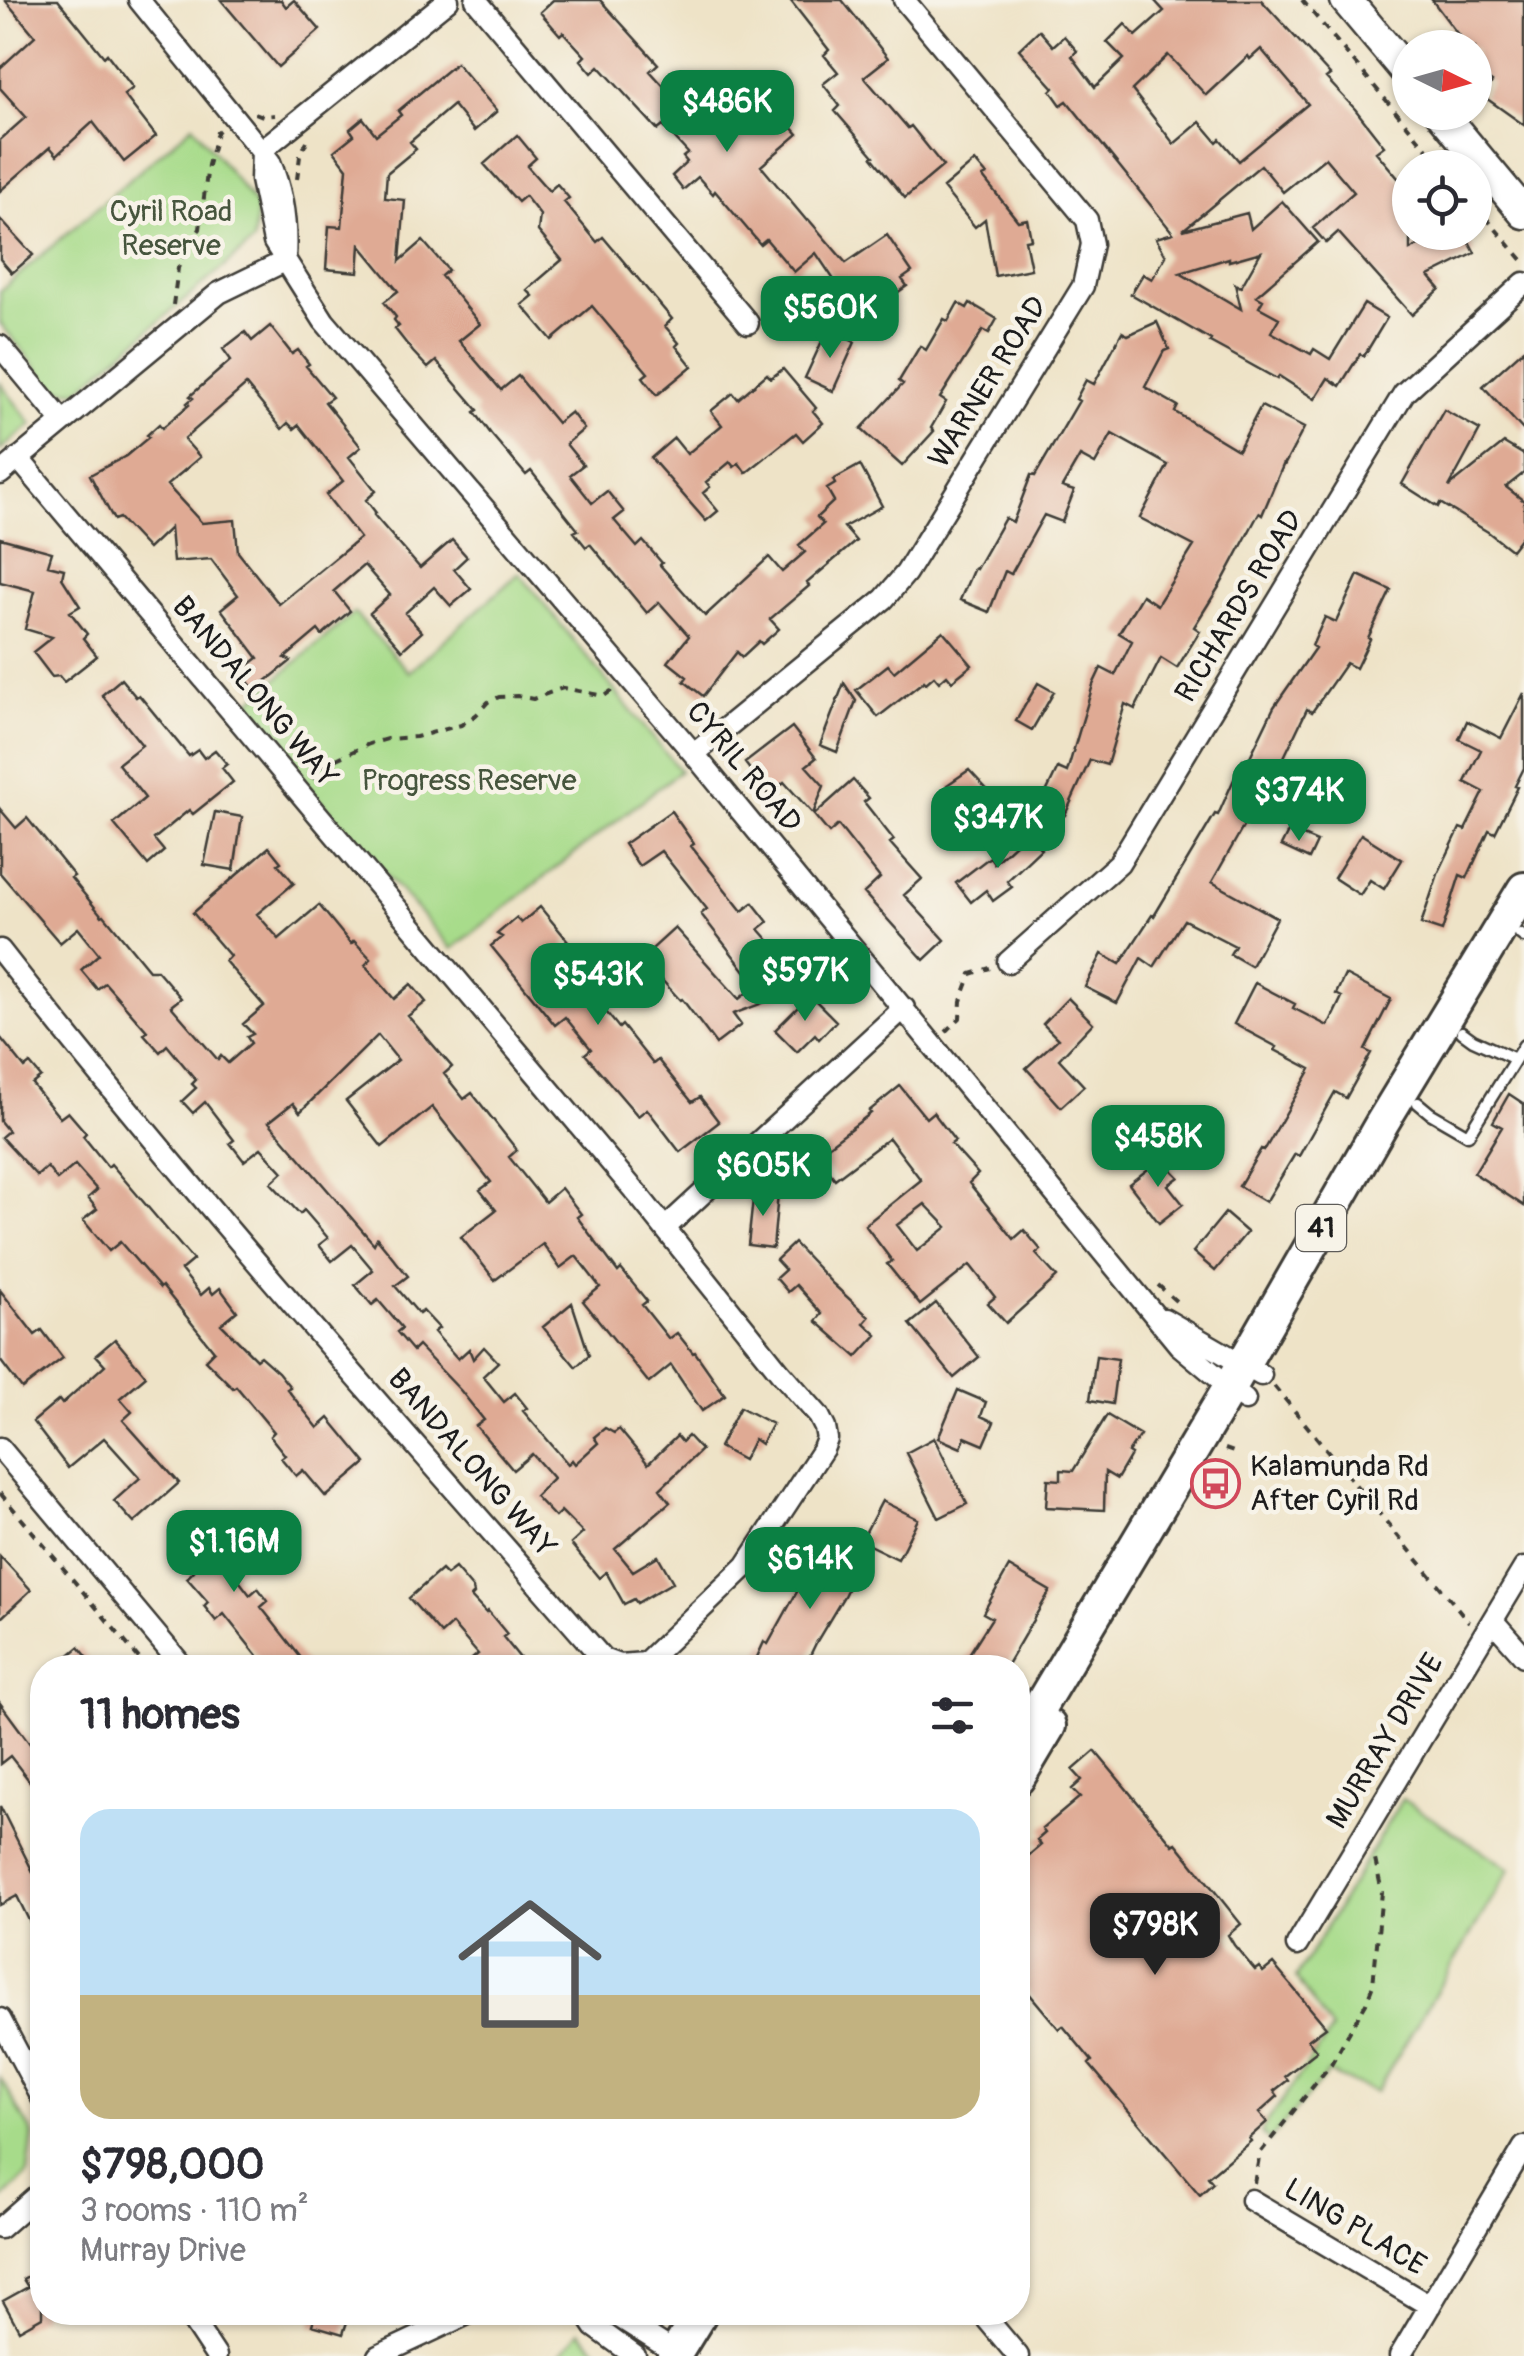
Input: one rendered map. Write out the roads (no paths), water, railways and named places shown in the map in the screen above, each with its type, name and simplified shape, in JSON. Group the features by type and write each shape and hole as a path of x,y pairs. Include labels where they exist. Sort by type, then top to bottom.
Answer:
{"main road":[{"name":"41","path":"1030,1724 1250,1382 1382,1124 1524,889"},
{"name":"41","path":"1030,1758 1250,1382 1523,933"},
{"path":"661,2346 686,2325"}],"street":[{"path":"139,0 262,150 448,0"},
{"path":"476,0 748,323"},
{"name":"WARNER ROAD","path":"694,754 884,599 906,573 1083,286 1092,244 1087,220 904,0"},
{"path":"1346,0 1392,55"},
{"path":"1455,130 1524,212"},
{"name":"CYRIL ROAD","path":"262,150 261,180 274,242 324,321 694,754 1178,1344 1250,1382"},
{"path":"0,474 219,293 285,262"},
{"name":"RICHARDS ROAD","path":"1008,962 1119,863 1404,394 1524,283"},
{"path":"0,346 64,422"},
{"name":"BANDALONG WAY","path":"18,458 298,788 819,1416 827,1439 746,1566 656,1655"},
{"name":"BANDALONG WAY","path":"0,950 64,1033 314,1328 601,1655"},
{"path":"665,1228 904,1008"},
{"path":"0,1448 173,1655"},
{"name":"MURRAY DRIVE","path":"1296,1945 1524,1568"},
{"path":"1487,1630 1524,1656"},
{"path":"0,2019 30,2075"},
{"path":"1400,2356 1524,2147"},
{"name":"LING PLACE","path":"1250,2200 1430,2306"},
{"path":"0,2228 30,2202"},
{"path":"196,2325 216,2356"},
{"path":"378,2356 444,2325"},
{"path":"594,2325 661,2346"},
{"path":"630,2325 661,2346"},
{"path":"992,2325 1018,2356"}],"lane":[{"path":"1462,1032 1515,1060"},
{"path":"1418,1103 1430,1114 1468,1134 1524,1046"}],"place":[{"name":"Kalamunda Rd After Cyril Rd","path":"1215,1483"}],"park label":[{"name":"Cyril Road Reserve","path":"171,228"},
{"name":"Progress Reserve","path":"469,780"}]}
